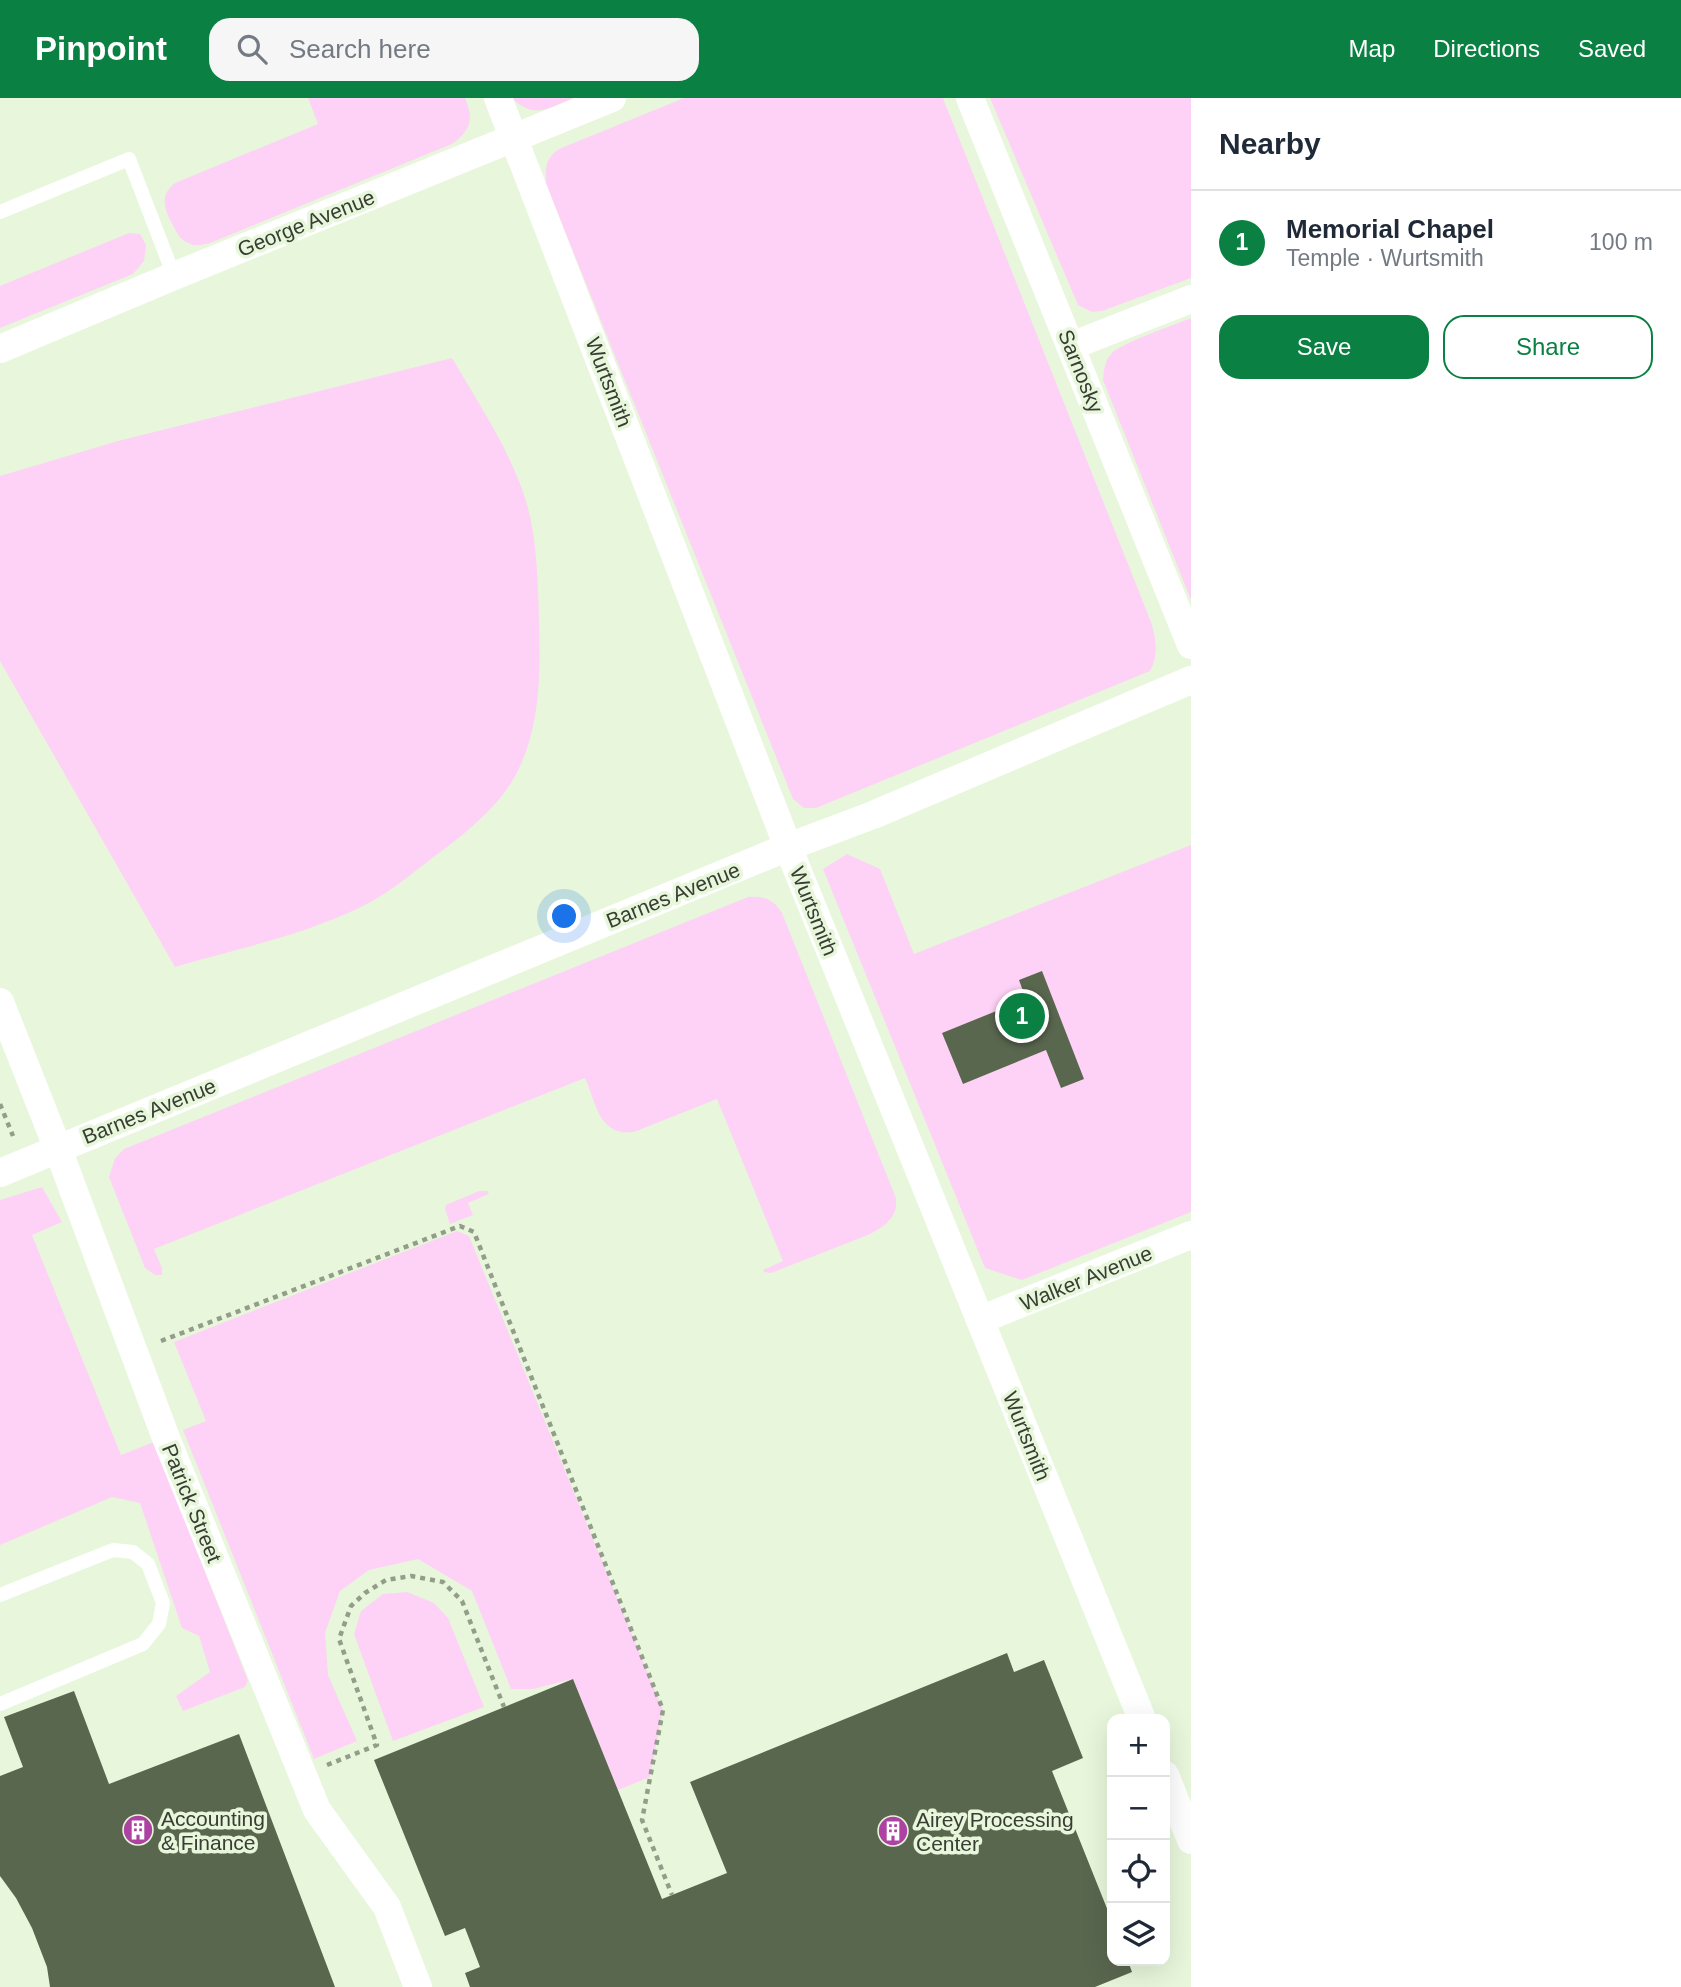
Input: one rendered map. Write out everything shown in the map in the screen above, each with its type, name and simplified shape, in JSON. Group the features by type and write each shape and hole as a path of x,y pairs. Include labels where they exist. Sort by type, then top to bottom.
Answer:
{"street":[{"name":"Wurtsmith","path":"498,98 788,847 1140,1714"},
{"name":"George Avenue","path":"0,349 612,98"},
{"name":"Sarnosky","path":"970,98 1191,645"},
{"path":"1071,346 1191,299"},
{"name":"Barnes Avenue","path":"0,1172 788,847 873,815 1191,680"},
{"name":"Patrick Street","path":"0,1002 166,1438 302,1775 317,1810 387,1907 418,1987"},
{"name":"Walker Avenue","path":"980,1320 1191,1235"},
{"path":"1166,1777 1191,1840"}],"lane":[{"path":"0,212 130,159 174,276"},
{"path":"0,1595 113,1550 133,1552 148,1564 163,1603 159,1624 143,1644 0,1704"}],"path":[{"path":"0,1104 13,1137"},
{"path":"134,1352 460,1226 474,1232 663,1710 642,1820 672,1895"},
{"path":"302,1775 377,1745 339,1639 351,1605 386,1580 411,1576 443,1582 463,1601 504,1707"}],"shaded area":[{"path":"308,98 465,98 470,118 467,129 452,144 210,243 194,245 181,238 166,209 165,198 170,188 175,183 318,124"},
{"path":"512,98 573,98 549,108 535,110 527,109"},
{"path":"684,98 943,98 1151,622 1156,646 1150,671 816,808 804,808 793,799 546,184 547,164 559,149"},
{"path":"990,98 1191,98 1191,278 1102,311 1092,312 1078,305"},
{"path":"129,233 140,234 146,245 144,261 133,274 0,328 0,286"},
{"path":"1191,318 1191,600 1103,380 1107,360 1116,350"},
{"path":"452,358 514,469 528,508 533,535 540,643 538,692 530,740 522,763 495,804 480,819 379,897 316,926 175,967 0,661 0,476 118,441"},
{"path":"1191,845 1191,1212 1022,1280 985,1268 823,869 847,854 880,869 914,954"},
{"path":"748,897 768,899 782,913 896,1198 893,1216 880,1228 771,1273 764,1272 763,1270 783,1261 717,1099 634,1132 622,1132 606,1124 600,1116 585,1078 154,1249 162,1275 155,1275 145,1268 109,1177 115,1158 124,1149"},
{"path":"42,1187 62,1222 32,1235 121,1455 154,1442 248,1681 245,1687 183,1711 176,1696 210,1672 199,1636 182,1628 140,1503 112,1497 0,1545 0,1200"},
{"path":"479,1191 487,1191 489,1194 468,1203 473,1215 450,1224 446,1205"},
{"path":"457,1231 469,1236 663,1710 650,1777 618,1790 573,1679 533,1689 511,1689 472,1591 418,1559 369,1570 340,1591 325,1633 328,1675 357,1741 314,1759 183,1430 206,1421 174,1342"},
{"path":"407,1592 434,1603 448,1618 484,1707 393,1741 354,1634 361,1611 383,1594"}],"building":[{"path":"1042,971 1084,1079 1061,1088 1046,1050 963,1084 942,1033 1026,999 1019,980"},
{"name":"Airey Processing Center","path":"1007,1653 1014,1672 1044,1660 1083,1758 1052,1771 1107,1908 1107,1966 1130,1966 1132,1972 1095,1987 470,1987 465,1973 480,1967 465,1928 445,1936 374,1760 573,1679 662,1899 727,1873 690,1782"},
{"name":"Accounting & Finance","path":"74,1691 109,1784 239,1734 335,1987 50,1987 47,1967 32,1928 0,1876 0,1776 23,1767 4,1717"}],"place":[{"name":"Memorial Chapel","path":"1022,1016"},
{"name":"Accounting & Finance","path":"138,1830"},
{"name":"Airey Processing Center","path":"893,1831"}]}
